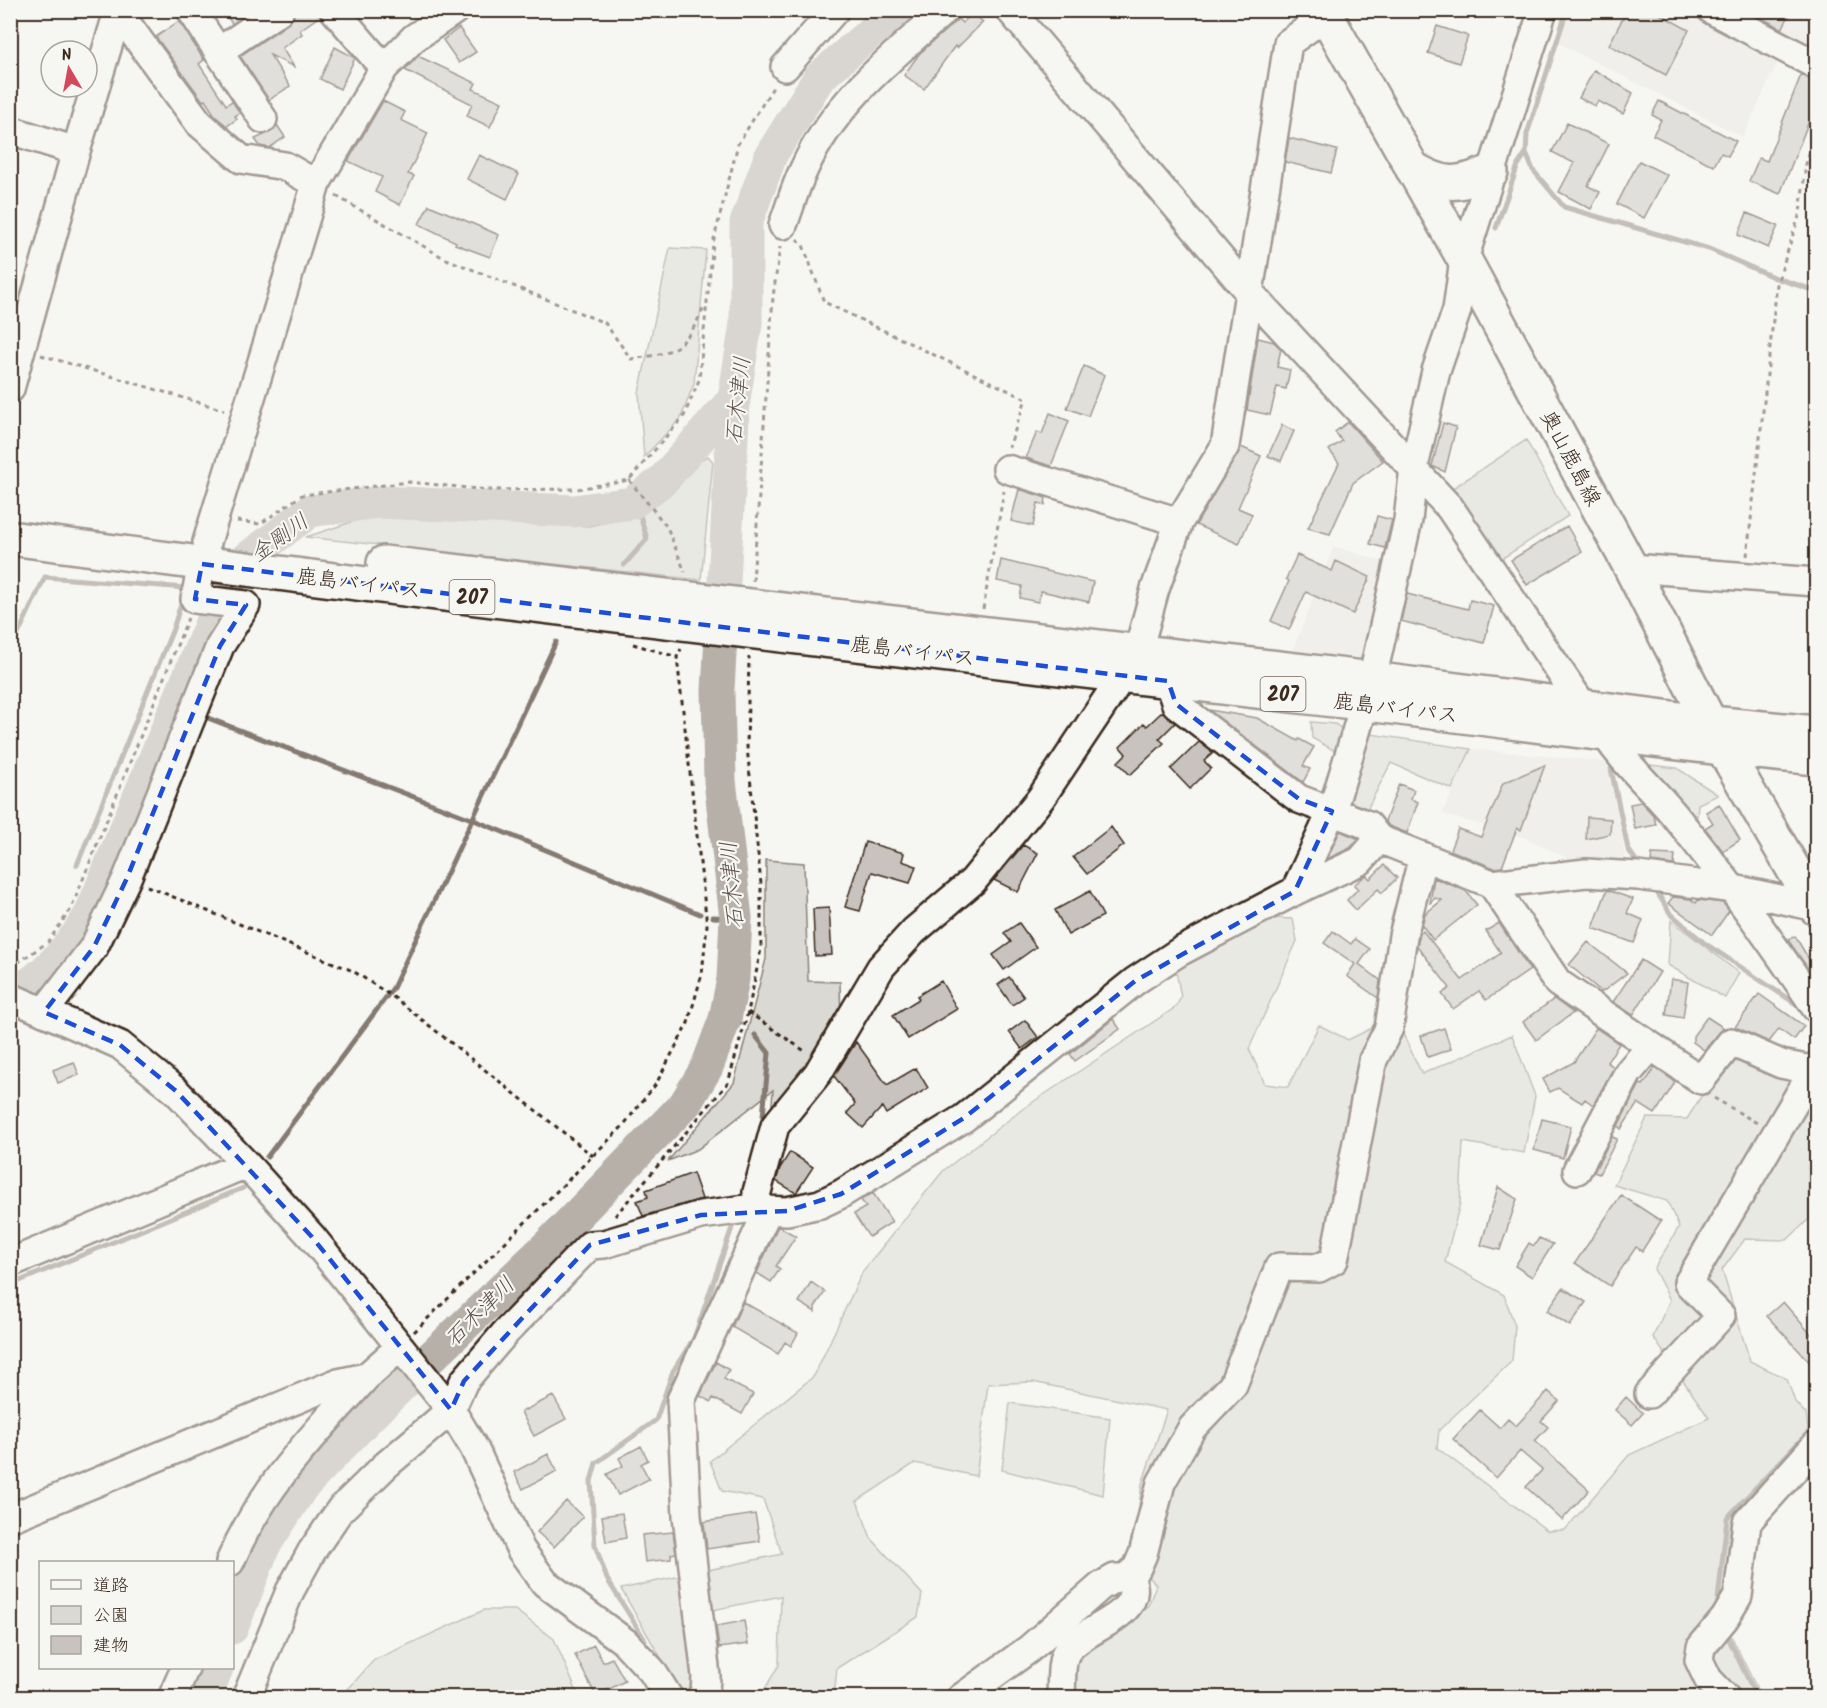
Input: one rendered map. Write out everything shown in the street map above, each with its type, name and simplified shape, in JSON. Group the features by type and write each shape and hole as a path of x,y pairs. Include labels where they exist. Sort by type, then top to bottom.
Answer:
{"main road":[{"name":"奥山鹿島線","path":"1324,13 1464,259 1631,568 1718,736 1816,908"},
{"path":"1412,168 1433,181 1451,183 1468,181 1491,172"},
{"name":"鹿島バイパス","path":"10,517 215,547 263,571 682,611 1368,691 1605,734 1718,736 1816,733"},
{"name":"鹿島バイパス","path":"10,538 215,547 299,554 682,611"},
{"name":"鹿島バイパス","path":"751,619 977,633 1131,663 1168,681 1368,691 1583,706 1816,758"}],"street":[{"path":"191,10 263,120"},
{"path":"218,52 280,10"},
{"path":"334,10 384,68"},
{"path":"455,10 414,38 384,68 316,184 244,416 215,547 195,599 246,605 220,646 127,878 94,946 28,1005 120,1046 176,1091 246,1164 312,1238 451,1410 474,1448 521,1551 545,1582 625,1642 652,1671 669,1698"},
{"path":"785,67 835,10"},
{"path":"783,225 804,168 842,108 888,61 945,10"},
{"path":"1010,10 1248,291 1450,508 1583,706"},
{"path":"1295,891 1332,811 1368,691 1408,520 1421,475 1436,371 1456,310 1464,259 1543,10"},
{"path":"1712,10 1816,65"},
{"path":"700,1698 705,1694 706,1676 687,1516 681,1400 757,1192 776,1126 818,1073 881,967 914,932 973,881 1041,798 1131,663 1179,522 1225,446 1288,43 1324,13"},
{"path":"10,389 76,151 115,22 124,20 199,123 241,159 285,166 316,184"},
{"path":"10,130 76,151"},
{"path":"1007,469 1179,522"},
{"path":"1631,568 1816,582"},
{"path":"1168,681 1176,704 1299,799 1368,825 1379,838 1492,884 1586,873 1647,877 1734,889 1816,908"},
{"path":"1605,734 1624,763 1678,818 1734,889 1816,1008"},
{"path":"246,1698 290,1591 312,1551 340,1510 386,1465 451,1410 464,1381 505,1334 590,1245 604,1244 701,1215 749,1209 787,1212 819,1204 841,1194 964,1118 1135,981 1179,952 1295,891 1360,861 1379,838"},
{"path":"961,1698 1029,1649 1101,1586 1115,1578 1125,1578 1137,1568 1143,1554 1161,1483 1191,1428 1233,1385 1280,1267 1319,1268 1335,1260 1373,1060 1389,1028 1403,936 1424,856"},
{"path":"1492,884 1558,983 1701,1080 1731,1042 1782,1064 1816,1069 1688,1283 1721,1316 1648,1394"},
{"path":"1577,1170 1628,1073 1651,1046"},
{"path":"10,1263 246,1164"},
{"path":"231,1561 243,1531 281,1471 366,1377 401,1348"},
{"path":"10,1518 334,1384 366,1377"},
{"path":"1725,1698 1708,1679 1699,1660 1701,1647 1738,1596 1747,1522 1816,1445"},
{"path":"1061,1698 1065,1654 1074,1642 1126,1609 1135,1593 1133,1585 1125,1578"},
{"path":"172,1698 185,1669"}],"path":[{"path":"215,547 260,524 302,495 409,482 488,490 577,489 629,480 684,416 699,380 713,243 738,144 785,67"},
{"path":"1745,576 1777,284 1800,213 1806,164 1816,131"},
{"path":"316,184 444,258 605,323 631,359 666,354 692,334 706,303"},
{"path":"783,225 803,245 824,302 1026,399 1006,455 1007,469 987,594 977,633"},
{"path":"590,1245 728,1083 748,1012 761,949 761,884 747,747 751,619 773,297 783,225"},
{"path":"22,349 244,416"},
{"path":"401,1348 622,1127 656,1084 688,1023 702,974 707,925 677,657 681,649 686,575 668,526 629,480"},
{"path":"10,968 48,942 70,909 195,599"},
{"path":"127,878 353,971 396,999 593,1156"},
{"path":"748,1012 815,1058 818,1073"},
{"path":"1701,1080 1708,1095 1776,1134"}],"highlighted area":[{"path":"202,564 1168,681 1176,704 1299,799 1332,811 1295,891 1135,981 964,1118 841,1194 787,1211 701,1215 590,1245 464,1381 451,1410 312,1237 176,1091 120,1045 44,1012 94,947 127,878 220,646 246,605 195,599"}],"shaded area":[{"path":"1563,11 1816,11 1816,57 1787,42 1743,137 1554,41"},
{"path":"1334,546 1390,564 1367,664 1290,657"},
{"path":"1471,749 1607,762 1628,869 1576,870 1567,858 1526,838 1442,814"}],"green space":[{"path":"670,248 706,250 694,383 681,418 644,457 639,393"},
{"path":"1526,440 1568,516 1495,563 1447,492"},
{"path":"708,456 713,462 701,580 306,537 367,517 588,526 640,516 698,461"},
{"path":"1311,722 1335,724 1362,743 1371,734 1471,749 1452,789 1391,763 1363,817 1322,802 1339,753 1312,738"},
{"path":"1632,763 1677,768 1718,795 1698,804 1696,830"},
{"path":"766,860 804,863 808,981 840,982 841,1025 770,1130 773,1090 698,1149 668,1161 734,1083 766,959"},
{"path":"1273,918 1293,919 1297,941 1249,1049 1265,1084 1288,1087 1319,1025 1348,1040 1378,1025 1402,1032 1422,1074 1512,1035 1535,1096 1524,1153 1463,1142 1460,1203 1445,1262 1504,1295 1515,1326 1512,1361 1439,1430 1437,1448 1548,1531 1565,1530 1629,1455 1709,1418 1653,1337 1670,1300 1654,1269 1679,1227 1667,1201 1614,1185 1647,1118 1687,1119 1731,1049 1816,1091 1816,1152 1808,1165 1809,1219 1787,1240 1745,1239 1722,1270 1750,1361 1787,1379 1795,1402 1806,1414 1809,1438 1731,1521 1721,1615 1761,1697 1053,1697 1060,1653 1148,1606 1156,1585 1132,1557 1142,1484 1167,1410 1033,1382 988,1384 976,1476 915,1463 857,1501 871,1538 922,1594 918,1617 837,1668 834,1697 760,1697 779,1665 781,1596 693,1614 702,1684 683,1696 621,1589 782,1554 763,1499 722,1491 710,1461 814,1376 863,1271 943,1171 1024,1108 1176,1007 1181,997 1176,971"},
{"path":"1671,920 1739,973 1725,998 1668,965"},
{"path":"1010,1403 1110,1418 1103,1495 1002,1470"},
{"path":"484,1610 515,1610 554,1639 579,1697 341,1697 374,1660"}],"building":[{"path":"223,10 251,10 232,24"},
{"path":"295,10 319,10 320,16 300,30 302,34 282,48 294,67 270,55 290,86 269,100 240,56 289,23"},
{"path":"1627,10 1652,10 1689,30 1666,75 1609,45"},
{"path":"1747,10 1792,10 1782,29"},
{"path":"973,13 983,22 957,48 955,46 924,89 904,75 919,54 958,19 962,23"},
{"path":"179,21 204,60 199,64 226,105 232,101 240,113 235,116 237,119 227,126 216,117 205,100 203,101 156,37"},
{"path":"1437,26 1468,36 1459,63 1428,53"},
{"path":"459,28 476,52 459,63 443,40"},
{"path":"335,47 355,58 340,89 320,79"},
{"path":"418,56 476,83 473,89 502,102 490,127 467,116 472,104 405,70"},
{"path":"1594,70 1633,93 1623,114 1598,101 1595,106 1579,98"},
{"path":"1801,75 1816,81 1816,103 1780,194 1749,181 1759,158 1767,161"},
{"path":"383,101 405,112 401,120 428,133 408,174 414,176 400,205 375,192 382,177 348,161"},
{"path":"1659,101 1736,141 1728,156 1721,153 1714,166 1653,135 1661,120 1652,115"},
{"path":"1567,123 1609,144 1588,186 1600,192 1591,209 1559,192 1574,163 1552,152"},
{"path":"277,125 285,137 269,148 260,146 255,139 271,132"},
{"path":"1289,138 1337,150 1331,173 1285,162"},
{"path":"479,155 519,174 507,199 467,179"},
{"path":"1639,161 1667,175 1644,218 1617,204"},
{"path":"429,205 499,235 490,257 455,244 456,242 419,224"},
{"path":"1747,213 1778,226 1768,248 1738,235"},
{"path":"1258,338 1274,342 1281,349 1277,367 1290,370 1286,389 1277,387 1270,415 1247,410"},
{"path":"1084,366 1104,375 1088,416 1067,408"},
{"path":"1050,413 1069,421 1051,466 1026,458 1037,432 1042,434"},
{"path":"1348,422 1383,461 1353,483 1330,534 1308,528 1339,463 1329,450 1342,441 1335,432"},
{"path":"1443,423 1456,427 1445,472 1432,466"},
{"path":"1282,425 1294,431 1281,461 1268,456"},
{"path":"1241,447 1261,456 1238,508 1252,514 1239,544 1196,525"},
{"path":"1019,489 1046,498 1045,505 1038,503 1033,526 1011,521"},
{"path":"1377,516 1392,520 1385,548 1370,544"},
{"path":"1567,526 1582,552 1527,585 1511,560"},
{"path":"1297,555 1332,571 1336,561 1370,577 1353,614 1306,592 1289,630 1271,621 1289,581 1286,579"},
{"path":"1001,560 1093,582 1089,602 1041,591 1038,602 1020,598 1022,586 997,581"},
{"path":"1407,594 1468,609 1470,600 1494,606 1484,643 1401,621"},
{"path":"1209,710 1257,718 1298,741 1299,739 1314,747 1303,766 1310,769 1303,782"},
{"path":"1163,711 1175,723 1159,739 1164,743 1130,775 1118,762 1126,754 1120,747 1144,723 1147,726"},
{"path":"1199,742 1213,753 1204,761 1211,768 1190,789 1171,769"},
{"path":"1545,765 1521,830 1517,828 1502,867 1494,868 1450,850 1458,829 1481,837 1503,783"},
{"path":"1399,784 1414,790 1411,799 1418,802 1407,833 1389,826 1385,821"},
{"path":"1641,802 1654,816 1656,825 1635,829 1630,804"},
{"path":"1719,804 1740,840 1723,851 1705,828 1713,823 1706,812"},
{"path":"1587,817 1611,819 1610,834 1586,839"},
{"path":"1111,827 1124,845 1087,874 1073,857"},
{"path":"1340,831 1359,839 1350,848 1327,859"},
{"path":"865,842 904,853 902,861 916,866 910,883 872,872 860,911 845,907"},
{"path":"1023,845 1038,853 1018,892 994,880"},
{"path":"1652,854 1675,855 1674,865 1651,862"},
{"path":"1384,865 1397,878 1382,893 1378,889 1356,910 1347,900 1358,889 1354,885 1366,875 1370,879"},
{"path":"1434,878 1466,891 1477,905 1433,940 1422,925 1425,914 1442,900 1435,898 1430,903"},
{"path":"1607,890 1633,899 1627,913 1643,920 1634,943 1593,928"},
{"path":"1090,891 1103,916 1068,935 1055,910"},
{"path":"1673,897 1690,899 1696,903 1698,900 1723,903 1729,911 1712,935 1668,903"},
{"path":"829,908 832,955 815,956 813,909"},
{"path":"1019,923 1036,947 1004,970 993,955 1011,942 1004,933"},
{"path":"1499,923 1530,970 1486,1000 1479,991 1453,1009 1442,994 1450,988 1417,946 1420,933 1423,931 1462,980 1501,953 1486,931"},
{"path":"1333,931 1351,944 1355,939 1370,949 1359,964 1380,980 1378,998 1347,976 1355,964 1324,943"},
{"path":"1795,936 1816,971 1814,977 1788,940"},
{"path":"1588,942 1627,973 1602,992 1569,965"},
{"path":"1641,960 1660,972 1633,1015 1613,1002"},
{"path":"1009,977 1024,997 1012,1005 998,985"},
{"path":"1671,979 1688,982 1683,1018 1666,1015"},
{"path":"941,981 957,1009 908,1039 893,1015 919,999 917,996"},
{"path":"1759,994 1804,1026 1794,1040 1779,1029 1769,1042 1735,1027"},
{"path":"1554,999 1573,1013 1536,1040 1523,1022"},
{"path":"1707,1017 1724,1028 1704,1050 1693,1042 1693,1036"},
{"path":"1113,1019 1120,1029 1075,1061 1070,1054"},
{"path":"1025,1020 1038,1037 1022,1049 1009,1032"},
{"path":"1444,1028 1451,1049 1428,1057 1421,1036"},
{"path":"1596,1028 1619,1044 1607,1062 1614,1067 1593,1105 1585,1099 1582,1103 1558,1088 1550,1092 1543,1079 1574,1062"},
{"path":"856,1042 887,1085 916,1068 928,1088 886,1114 882,1107 863,1128 847,1113 855,1104 834,1076"},
{"path":"74,1062 79,1075 58,1083 53,1070"},
{"path":"1655,1068 1674,1081 1674,1084 1655,1114 1638,1103 1621,1129 1618,1126 1640,1084 1643,1085"},
{"path":"1542,1119 1571,1126 1563,1158 1534,1150"},
{"path":"1612,1137 1617,1139 1599,1174 1594,1172"},
{"path":"790,1152 813,1167 796,1193 776,1181 780,1168"},
{"path":"693,1173 702,1199 643,1216 637,1201 648,1197 646,1190"},
{"path":"1498,1187 1517,1199 1500,1250 1481,1245"},
{"path":"873,1193 892,1222 869,1237 854,1214 866,1207 861,1200"},
{"path":"1621,1195 1661,1221 1642,1251 1636,1247 1610,1286 1575,1263"},
{"path":"778,1226 796,1236 776,1266 780,1269 771,1282 757,1273"},
{"path":"1539,1238 1553,1244 1532,1277 1515,1266 1529,1243 1534,1246"},
{"path":"811,1282 825,1292 815,1307 815,1312 799,1302"},
{"path":"1563,1288 1586,1302 1570,1326 1547,1311"},
{"path":"743,1302 798,1333 791,1346 785,1342 778,1354 732,1327"},
{"path":"1783,1302 1816,1340 1816,1369 1767,1316"},
{"path":"716,1362 729,1370 724,1379 753,1394 742,1414 713,1398 711,1402 700,1396"},
{"path":"1548,1391 1559,1401 1541,1421 1548,1427 1535,1441 1589,1490 1562,1520 1526,1487 1542,1470 1520,1451 1496,1478 1453,1439 1480,1410 1500,1428 1508,1419 1516,1426"},
{"path":"553,1396 566,1419 534,1436 521,1412"},
{"path":"1626,1397 1643,1413 1632,1425 1615,1410"},
{"path":"641,1446 648,1460 641,1464 649,1479 618,1495 607,1474 623,1466 619,1458"},
{"path":"548,1454 557,1471 523,1489 514,1472"},
{"path":"566,1501 583,1517 554,1547 537,1532"},
{"path":"622,1513 626,1538 606,1542 602,1516"},
{"path":"755,1514 760,1541 707,1549 704,1522"},
{"path":"673,1532 676,1553 671,1554 671,1559 645,1562 642,1535"},
{"path":"744,1621 748,1644 719,1648 716,1626"},
{"path":"594,1645 603,1662 612,1658 625,1681 596,1696 575,1655"}],"waterway":[{"name":"石木津川","path":"234,1623 264,1546 302,1487 374,1412 547,1246 685,1104 707,1067 725,1019 733,979 736,918 720,781 718,690 734,399 746,324 746,223 771,155 819,78 896,10"},
{"path":"1567,10 1527,134 1526,153 1533,170 1564,207 1709,249 1773,277 1816,291"},
{"path":"1496,228 1518,165 1526,153"},
{"name":"金剛川","path":"10,996 35,980 56,961 90,915 225,589 245,560 310,511 380,502 574,511 632,503 662,481 734,399"},
{"path":"624,565 647,539 639,512 632,503"},
{"path":"10,651 45,577 186,588 173,629 77,865"},
{"path":"267,1157 393,988 556,642"},
{"path":"200,715 474,820 700,914"},
{"path":"1611,769 1628,849 1641,868"},
{"path":"1653,886 1670,913 1703,942 1799,1006"},
{"path":"713,917 736,918"},
{"path":"1805,1014 1816,1029"},
{"path":"725,1019 740,1023"},
{"path":"755,1035 769,1053 762,1127"},
{"path":"10,1285 243,1188"},
{"path":"645,1640 607,1579 595,1545 591,1481 596,1463 656,1420 673,1371 694,1338 735,1219"},
{"path":"1717,1609 1727,1518 1816,1424"},
{"path":"1725,1631 1757,1698"},
{"name":"石木津川","path":"205,1698 217,1669"}]}
